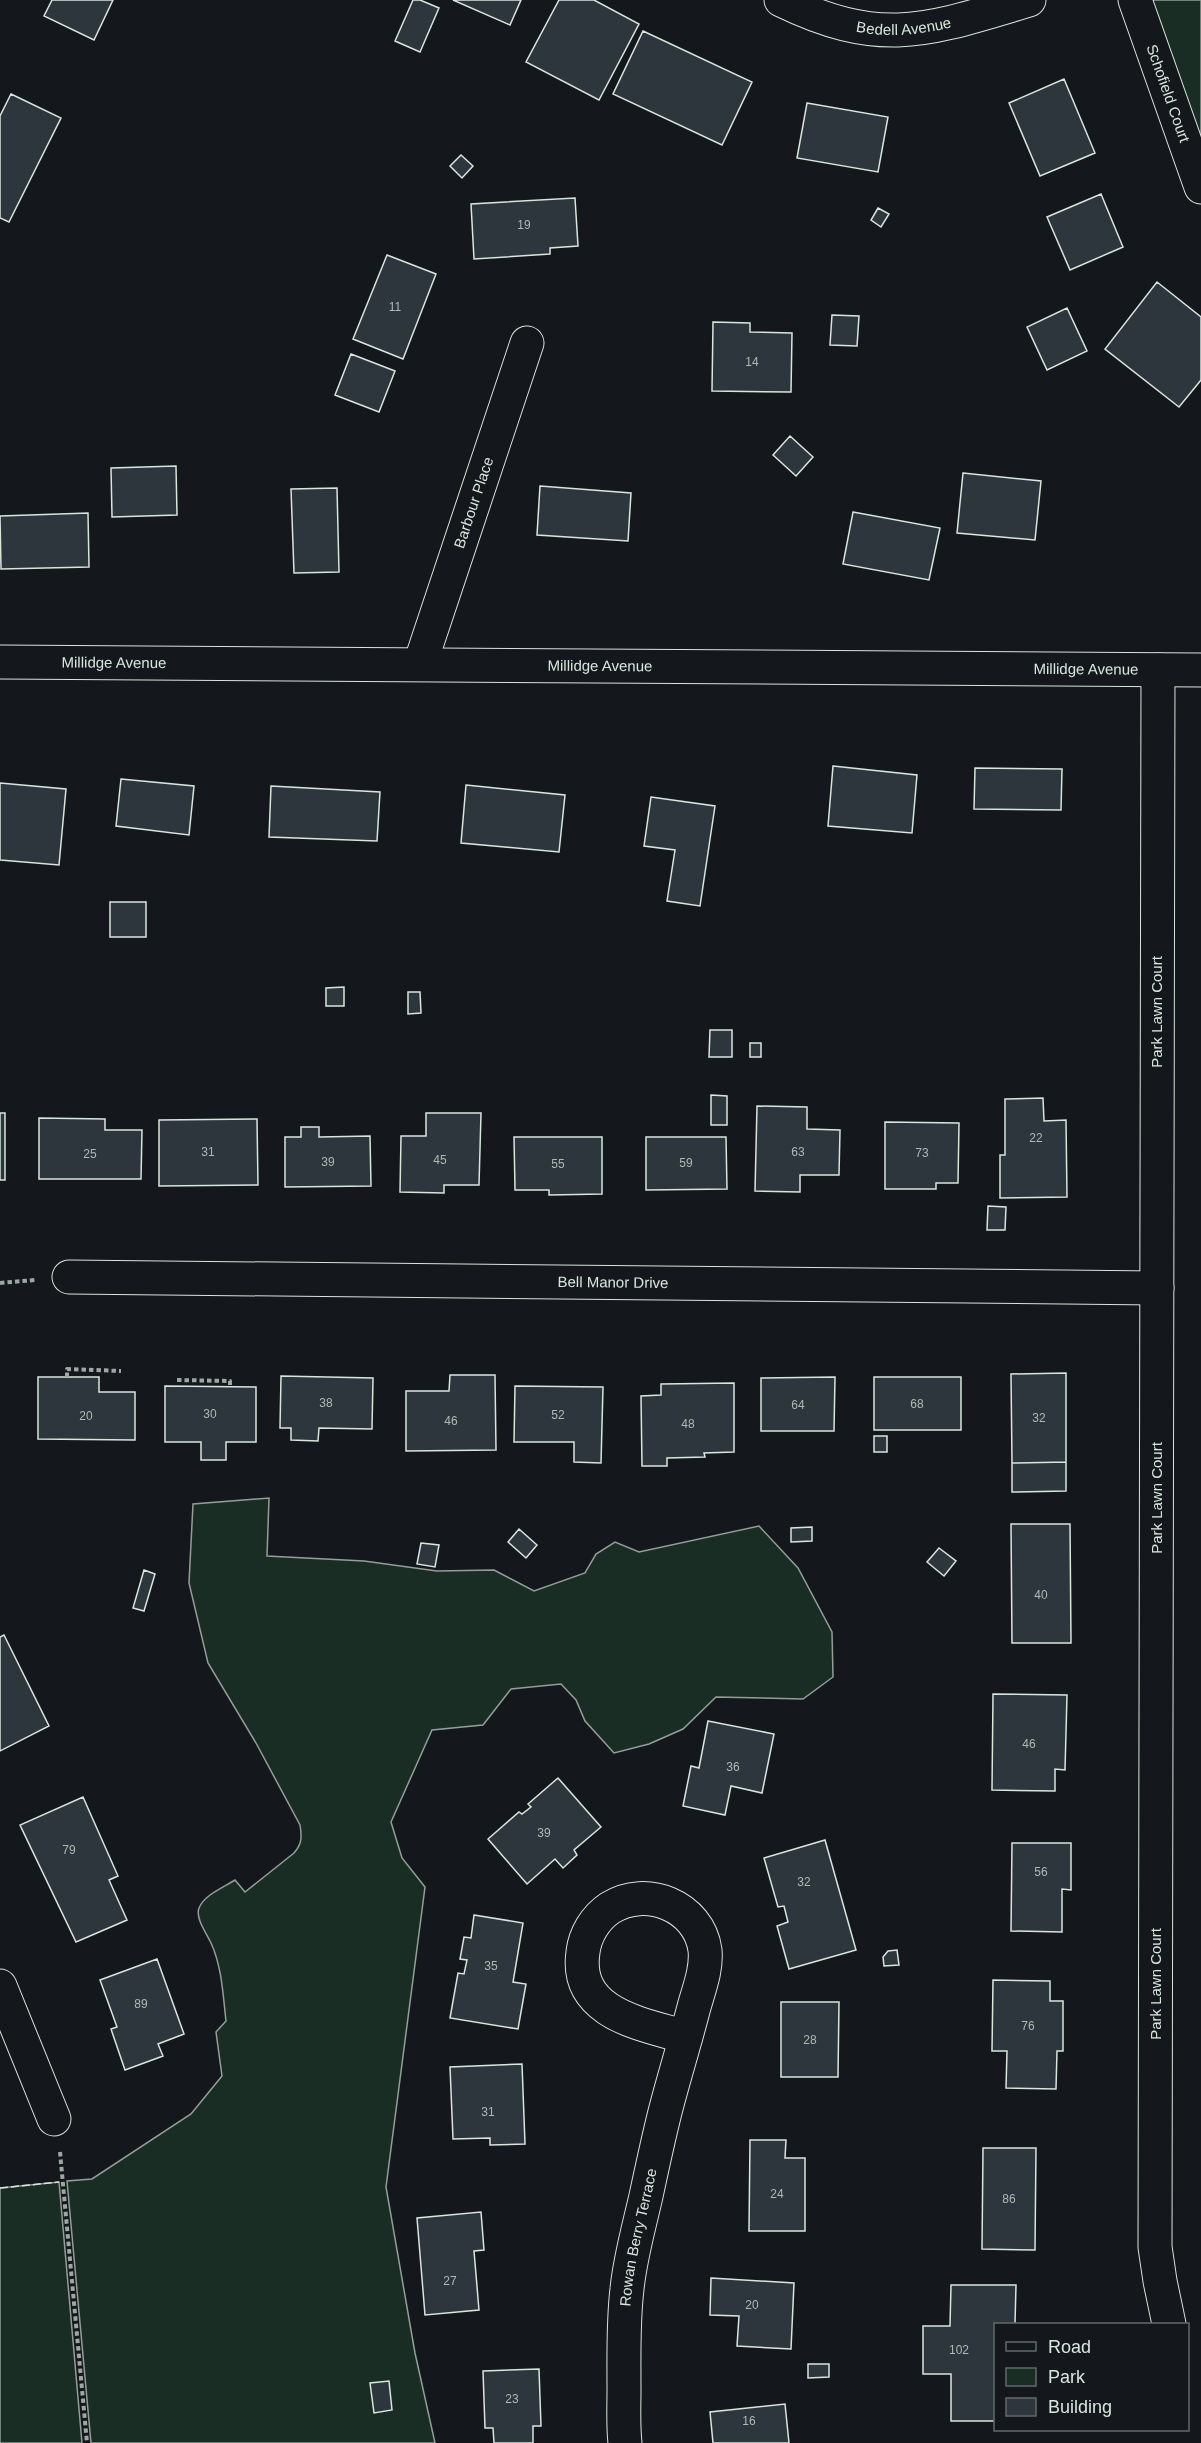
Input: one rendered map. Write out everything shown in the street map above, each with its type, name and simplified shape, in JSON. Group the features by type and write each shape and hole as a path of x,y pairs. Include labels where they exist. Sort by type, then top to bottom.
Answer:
{"street":[{"name":"Bedell Avenue","path":"781,0 843,25 883,31 917,30 963,20 1029,0"},
{"name":"Schofield Court","path":"1135,0 1201,187"},
{"name":"Barbour Place","path":"420,664 527,343"},
{"name":"Millidge Avenue","path":"0,662 1201,670"},
{"name":"Park Lawn Court","path":"1158,670 1155,2247 1169,2323"},
{"name":"Bell Manor Drive","path":"69,1277 1157,1288"},
{"name":"Rowan Berry Terrace","path":"625,2443 624,2342 629,2271 664,2114 686,2037 705,1969 705,1949 698,1930 685,1914 668,1903 648,1898 628,1900 609,1908 595,1922 585,1940 582,1960 585,1980 595,1998 610,2012 628,2020 686,2037"},
{"path":"0,1986 54,2119"}],"path":[{"path":"67,1377 67,1369 121,1371"},
{"path":"177,1380 230,1381 230,1386"},
{"path":"54,2119 63,2181 87,2443"}],"green space":[{"path":"1135,0 1201,0 1201,187"},
{"path":"269,1498 267,1556 364,1561 437,1571 494,1570 534,1591 585,1573 596,1554 615,1542 639,1552 759,1526 798,1568 832,1632 833,1677 803,1699 716,1697 683,1729 649,1744 614,1753 585,1721 576,1700 561,1684 511,1689 483,1725 432,1730 391,1822 402,1858 425,1887 386,2187 415,2353 435,2443 91,2443 67,2181 92,2179 191,2114 222,2076 216,2032 226,2021 222,1981 215,1952 200,1921 199,1908 210,1895 235,1880 245,1892 294,1853 301,1840 300,1825 256,1743 208,1663 189,1583 193,1504"},
{"path":"59,2182 82,2443 0,2443 0,2188"}],"building":[{"path":"52,0 113,0 94,40 44,16"},
{"path":"413,0 420,0 439,8 420,52 395,41"},
{"path":"453,0 521,0 510,25"},
{"path":"559,0 594,0 639,24 599,100 526,62"},
{"path":"643,31 752,82 722,145 613,94"},
{"path":"1064,79 1095,153 1040,176 1009,103"},
{"path":"11,94 61,118 9,222 0,218 0,116"},
{"path":"807,103 888,117 878,172 797,158"},
{"path":"461,155 473,166 462,178 450,166"},
{"path":"1101,194 1123,247 1070,270 1047,217"},
{"path":"575,198 578,246 550,248 550,254 474,259 471,204"},
{"path":"878,208 889,214 881,227 871,220"},
{"path":"387,255 436,274 403,359 353,339"},
{"path":"1157,282 1201,317 1201,380 1179,407 1105,349"},
{"path":"1067,308 1087,351 1047,370 1027,327"},
{"path":"832,315 859,316 857,346 830,345"},
{"path":"713,322 750,323 750,332 792,333 791,392 712,391"},
{"path":"351,354 395,371 379,412 335,395"},
{"path":"790,436 813,457 796,476 773,455"},
{"path":"176,466 177,515 112,517 111,468"},
{"path":"963,473 1041,481 1035,540 957,533"},
{"path":"540,486 631,493 628,541 537,535"},
{"path":"337,488 339,572 294,573 291,489"},
{"path":"853,512 940,528 929,580 843,564"},
{"path":"88,513 89,567 1,569 0,516"},
{"path":"833,766 917,775 912,833 828,826"},
{"path":"975,768 1062,769 1061,810 974,809"},
{"path":"121,779 194,786 189,835 116,826"},
{"path":"0,783 66,789 59,865 0,860"},
{"path":"466,785 565,795 559,852 461,843"},
{"path":"271,786 380,792 377,841 269,837"},
{"path":"651,797 715,806 700,906 667,901 675,850 644,846"},
{"path":"110,902 146,902 146,937 110,937"},
{"path":"344,987 344,1006 326,1006 326,988"},
{"path":"408,992 420,992 421,1013 408,1014"},
{"path":"710,1030 732,1030 732,1057 709,1057"},
{"path":"750,1043 761,1043 761,1057 750,1057"},
{"path":"711,1095 727,1096 727,1125 711,1125"},
{"path":"1043,1098 1044,1121 1066,1120 1067,1197 1000,1198 1000,1155 1005,1155 1005,1099"},
{"path":"757,1106 807,1107 807,1129 840,1130 839,1175 800,1175 800,1192 755,1191"},
{"path":"0,1113 5,1113 5,1180 0,1180"},
{"path":"426,1113 481,1113 479,1185 444,1185 444,1193 400,1192 401,1136 426,1136"},
{"path":"39,1118 105,1119 105,1130 142,1130 141,1179 39,1179"},
{"path":"257,1119 258,1185 159,1186 159,1120"},
{"path":"885,1122 959,1123 958,1183 936,1183 936,1189 885,1189"},
{"path":"301,1127 319,1127 319,1137 370,1136 371,1186 285,1187 285,1137 301,1137"},
{"path":"514,1137 602,1137 602,1194 549,1195 549,1190 515,1190"},
{"path":"646,1137 726,1137 727,1189 646,1190"},
{"path":"988,1206 1006,1207 1005,1230 987,1230"},
{"path":"1066,1373 1066,1462 1012,1463 1011,1374"},
{"path":"450,1375 495,1375 496,1450 406,1451 406,1391 449,1391"},
{"path":"281,1376 373,1378 372,1429 319,1428 318,1441 291,1440 291,1428 280,1428"},
{"path":"38,1377 99,1377 99,1392 135,1392 135,1440 38,1439"},
{"path":"835,1377 834,1431 761,1431 761,1378"},
{"path":"874,1377 961,1377 961,1430 874,1430"},
{"path":"734,1383 734,1452 704,1453 705,1457 667,1458 667,1466 642,1466 641,1396 661,1395 661,1384"},
{"path":"165,1386 256,1387 256,1442 226,1442 226,1460 201,1460 201,1442 165,1442"},
{"path":"515,1386 603,1387 601,1463 574,1462 574,1442 514,1442"},
{"path":"874,1436 887,1436 887,1452 874,1452"},
{"path":"1066,1462 1066,1491 1012,1492 1012,1463"},
{"path":"1011,1524 1070,1524 1071,1643 1012,1643"},
{"path":"812,1527 812,1541 791,1542 791,1528"},
{"path":"519,1529 537,1545 526,1558 508,1542"},
{"path":"421,1543 439,1545 435,1567 417,1564"},
{"path":"939,1548 956,1561 944,1576 927,1562"},
{"path":"144,1570 155,1574 144,1611 133,1608"},
{"path":"4,1635 49,1726 0,1751 0,1637"},
{"path":"993,1694 1067,1695 1065,1770 1055,1769 1055,1791 992,1790"},
{"path":"708,1721 774,1734 762,1793 731,1786 725,1815 683,1806 691,1766 699,1768"},
{"path":"558,1778 601,1827 574,1850 577,1855 563,1868 555,1859 527,1884 488,1839 519,1812 522,1814 531,1807 528,1804"},
{"path":"83,1797 118,1876 109,1880 127,1920 76,1942 20,1825"},
{"path":"825,1840 856,1950 789,1969 777,1926 788,1922 784,1906 778,1907 764,1858"},
{"path":"1012,1843 1071,1843 1071,1890 1062,1889 1062,1932 1011,1931"},
{"path":"474,1915 523,1923 513,1982 526,1984 518,2029 450,2018 458,1973 464,1974 467,1960 460,1959 464,1937 471,1938"},
{"path":"897,1950 899,1965 884,1966 883,1957 888,1951"},
{"path":"157,1959 184,2034 158,2044 163,2056 125,2070 111,2029 117,2027 100,1980"},
{"path":"993,1980 1050,1981 1050,2001 1063,2001 1063,2051 1057,2051 1056,2089 1006,2088 1007,2051 992,2051"},
{"path":"781,2002 839,2002 838,2077 781,2077"},
{"path":"522,2064 525,2144 490,2145 490,2138 453,2139 450,2067"},
{"path":"750,2140 786,2140 785,2158 805,2158 805,2231 749,2231"},
{"path":"983,2148 1036,2148 1035,2250 982,2249"},
{"path":"481,2212 484,2250 474,2251 479,2310 425,2315 417,2218"},
{"path":"711,2278 794,2283 791,2349 737,2346 739,2316 710,2315"},
{"path":"951,2285 1016,2285 1015,2323 994,2323 994,2421 951,2421 951,2374 923,2374 923,2326 950,2326"},
{"path":"808,2364 829,2364 829,2377 808,2378"},
{"path":"539,2369 541,2426 533,2426 533,2443 494,2443 493,2428 485,2428 483,2371"},
{"path":"389,2381 392,2410 374,2413 370,2383"},
{"path":"785,2404 789,2443 713,2443 710,2412"}],"fence":[{"path":"0,2188 59,2182"}]}
